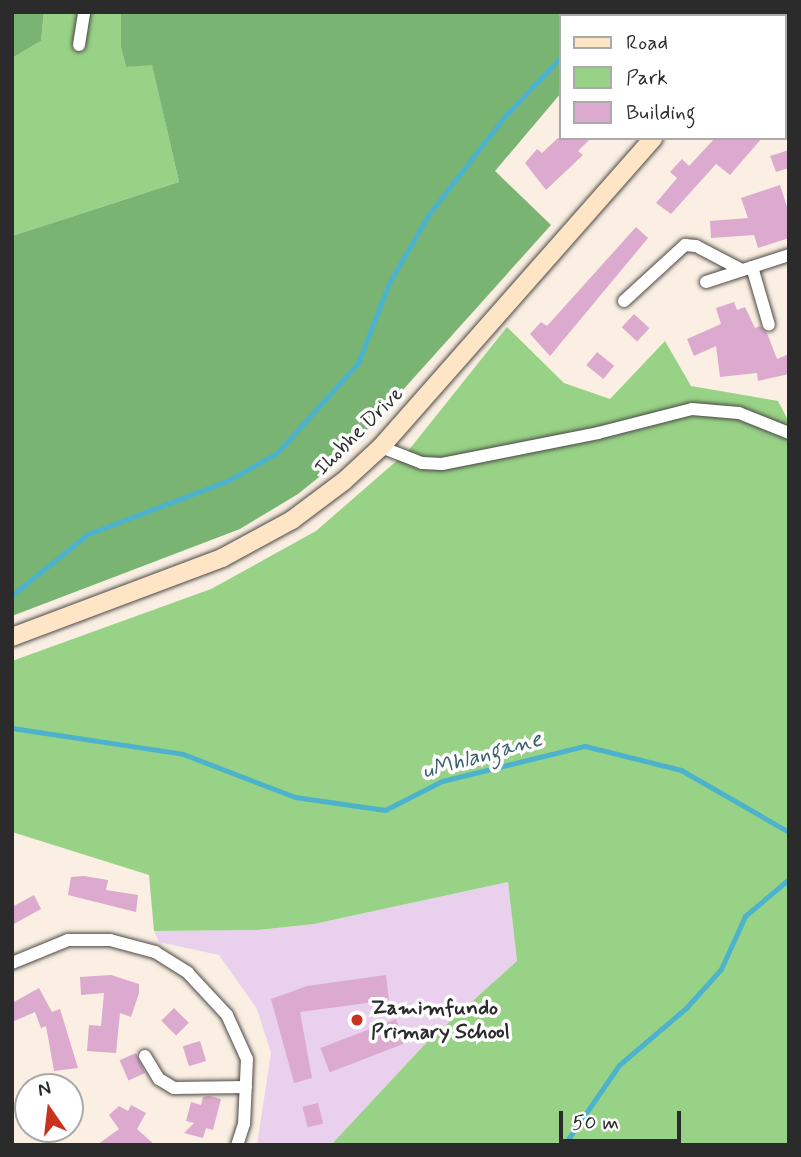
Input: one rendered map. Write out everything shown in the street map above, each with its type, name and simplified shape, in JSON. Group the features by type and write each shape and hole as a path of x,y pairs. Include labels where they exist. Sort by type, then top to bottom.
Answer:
{"street":[{"path":"79,45 84,12"},
{"name":"Ihobhe Drive","path":"12,638 168,580 265,536 344,481 381,447 651,140"},
{"path":"624,301 685,245 747,269 769,325"},
{"path":"706,282 789,255"},
{"path":"381,447 422,463 442,464 597,433 692,409 739,413 789,433"},
{"path":"12,963 47,947 81,939 117,941 155,952 188,973 227,1016 247,1059 244,1124 237,1145"},
{"path":"145,1056 155,1075 170,1087 246,1087"}],"shaded area":[{"name":"Zamimfundo Primary School","path":"508,882 517,961 426,1043 331,1145 257,1145 271,1053 257,1009 219,955 159,942 154,931 258,930 314,924"}],"green space":[{"path":"12,12 44,12 41,41 12,58"},
{"path":"44,12 121,12 121,48 126,67 152,64 179,182 12,236 12,58 41,41"},
{"path":"121,12 631,12 560,14 560,94 495,171 551,225 339,461 298,494 240,529 12,616 12,236 179,182 152,65 126,67 121,48"},
{"path":"507,327 564,383 610,399 665,341 691,386 778,401 789,422 789,1145 331,1145 426,1043 517,961 508,882 314,924 258,930 154,931 149,875 12,832 12,661 211,589 316,531 408,451"}],"building":[{"path":"558,138 589,140 578,151 583,155 546,190 525,163 537,149 542,153"},
{"path":"713,140 760,140 730,175 716,164 671,214 656,203 677,178 670,172 682,159 689,166"},
{"path":"789,150 789,168 776,172 770,156"},
{"path":"780,185 789,213 789,238 758,248 754,235 711,238 710,221 748,218 741,198"},
{"path":"636,227 648,238 550,356 530,334 541,322 547,326"},
{"path":"734,302 737,310 745,307 755,328 760,326 767,333 777,359 789,354 789,374 758,381 757,373 720,377 716,346 694,356 687,339 721,324 716,308"},
{"path":"634,314 649,328 637,341 622,327"},
{"path":"597,352 614,366 603,379 586,365"},
{"path":"71,877 108,880 106,890 138,895 136,912 68,895"},
{"path":"34,895 41,909 12,925 12,907"},
{"path":"111,975 139,984 139,993 131,1017 120,1013 116,1053 87,1051 89,1025 101,1026 104,993 81,995 80,977"},
{"path":"386,975 389,1000 300,1012 312,1078 294,1083 271,999 307,986"},
{"path":"39,988 52,1012 60,1009 78,1068 54,1071 46,1026 41,1028 35,1012 12,1022 12,1003"},
{"path":"174,1008 189,1023 176,1036 161,1021"},
{"path":"396,1019 405,1043 330,1072 320,1048"},
{"path":"200,1041 206,1061 189,1066 183,1046"},
{"path":"136,1053 145,1073 129,1080 120,1060"},
{"path":"203,1097 221,1099 213,1130 206,1128 203,1138 184,1133 194,1123 186,1121 191,1102 201,1105"},
{"path":"318,1103 323,1123 308,1127 302,1107"},
{"path":"131,1105 146,1113 137,1129 155,1145 97,1145 119,1129 109,1115 119,1106 128,1111"}],"waterway":[{"path":"12,595 88,534 227,481 277,453 358,363 389,283 429,214 504,117 560,58"},
{"name":"uMhlangane","path":"12,728 183,754 295,797 385,810 442,781 585,746 681,770 789,832"},
{"path":"564,1145 619,1065 686,1008 721,969 745,916 789,879"}],"place":[{"name":"Zamimfundo Primary School","path":"357,1020"}]}
